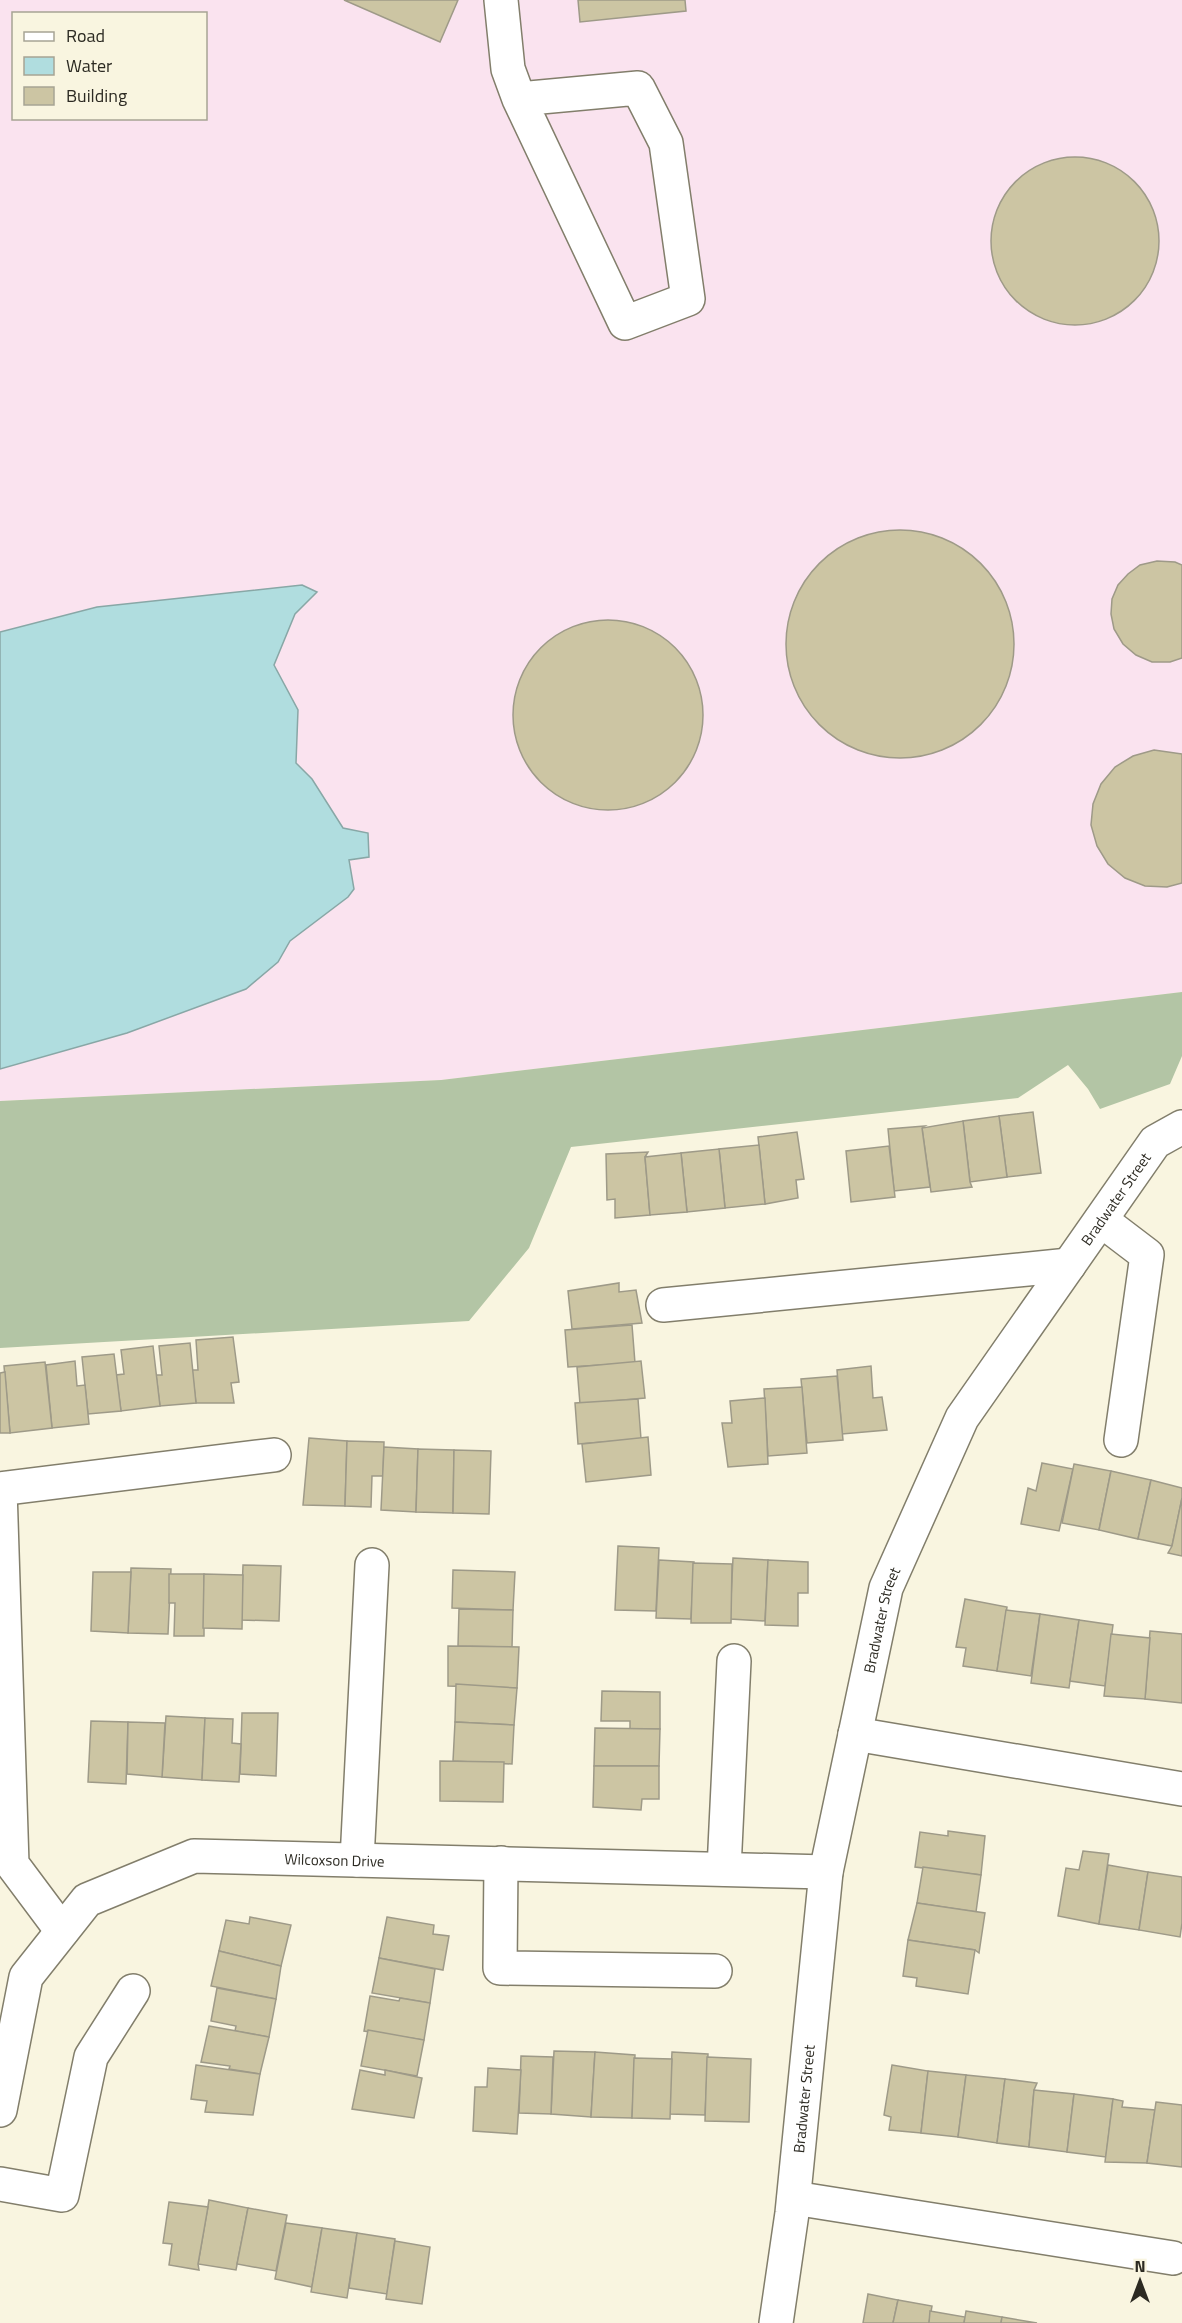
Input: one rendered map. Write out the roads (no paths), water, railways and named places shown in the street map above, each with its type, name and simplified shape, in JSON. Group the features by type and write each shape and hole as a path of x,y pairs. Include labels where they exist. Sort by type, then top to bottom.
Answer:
{"street":[{"path":"501,0 508,69 519,99 625,323 688,299 666,143 638,88 519,99"},
{"name":"Bradwater Street","path":"776,2323 794,2198 826,1872 886,1588 962,1418 1155,1143 1182,1127"},
{"path":"1101,1220 1148,1255 1121,1440"},
{"path":"663,1305 1069,1265"},
{"path":"62,1931 12,1864 0,1489 274,1455"},
{"path":"357,1860 372,1565"},
{"path":"724,1869 734,1661"},
{"path":"855,1734 1182,1789"},
{"name":"Wilcoxson Drive","path":"0,2110 26,1977 87,1900 194,1856 826,1872"},
{"path":"501,1863 500,1968 715,1971"},
{"path":"0,2184 62,2195 91,2057 133,1991"},
{"path":"794,2198 1173,2258"}],"water":[{"path":"302,585 317,592 295,614 274,665 298,710 296,763 312,779 343,828 368,833 369,857 349,860 354,889 348,897 290,941 278,962 246,989 127,1033 0,1069 0,632 97,607"}]}
